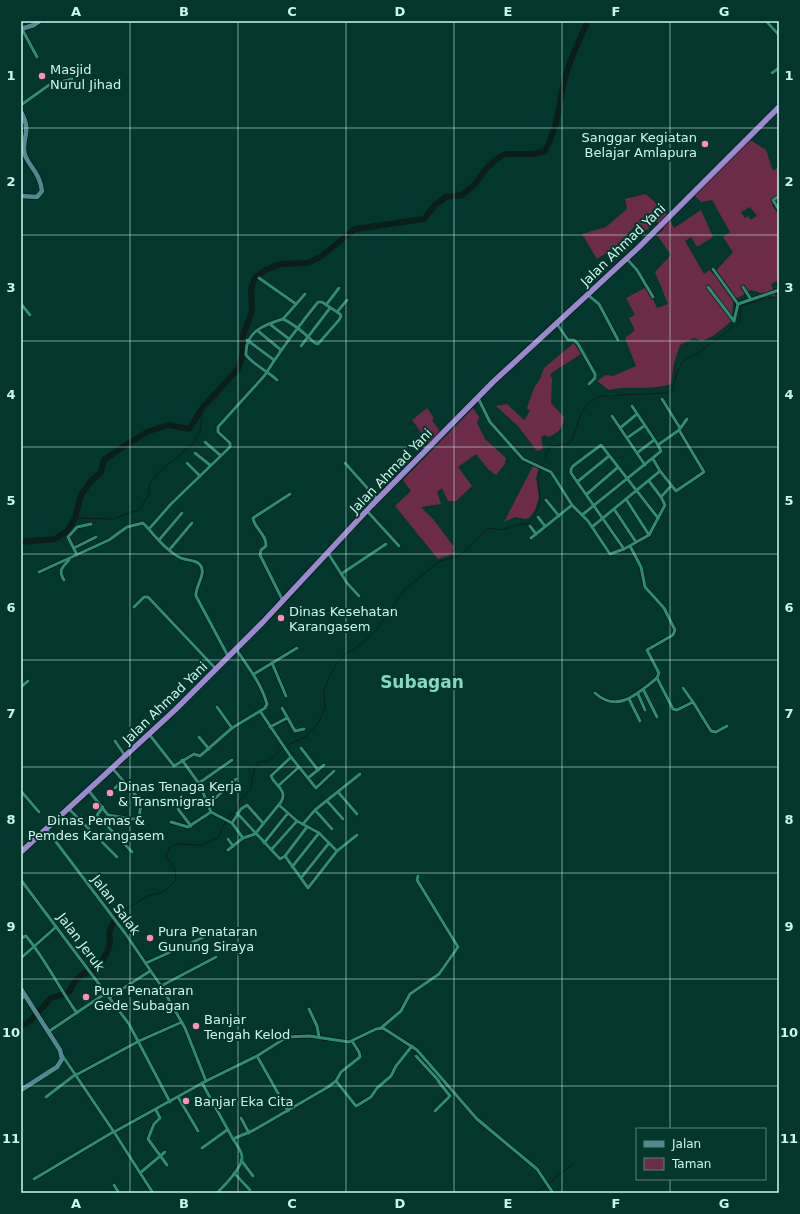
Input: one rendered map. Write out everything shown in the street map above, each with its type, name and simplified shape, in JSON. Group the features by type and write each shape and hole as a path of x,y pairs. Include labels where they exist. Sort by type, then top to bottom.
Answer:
{"highway":[{"name":"Jalan Ahmad Yani","path":"21,852 126,757 216,669 493,382 588,295 779,107"}],"main road":[{"path":"21,29 34,25 40,21"},
{"path":"21,112 27,126 24,152 38,177 42,191 37,197 21,196"},
{"path":"21,989 23,997 32,1008 62,1055 62,1061 59,1065 21,1090"}],"street":[{"path":"766,21 779,35"},
{"path":"21,29 38,57"},
{"path":"772,73 779,68"},
{"path":"21,105 49,85 72,79"},
{"path":"779,196 773,200 779,210"},
{"path":"626,258 637,270 653,297"},
{"path":"708,287 734,321 738,304 713,269"},
{"path":"259,278 296,304"},
{"path":"742,287 750,298"},
{"path":"326,305 339,288"},
{"path":"738,304 750,298 770,294 779,290"},
{"path":"277,380 246,355 247,340 252,333 283,319 305,294"},
{"path":"588,295 598,304 618,340"},
{"path":"337,312 347,300"},
{"path":"149,529 171,504 231,445 218,432 218,428 267,372 289,339 297,329 318,302 321,301 340,315 340,318 320,343 316,343 297,329 283,319"},
{"path":"21,304 30,314"},
{"path":"301,346 330,308"},
{"path":"271,324 289,339"},
{"path":"557,324 568,340 576,342 595,374 595,378 589,384"},
{"path":"258,330 281,350"},
{"path":"247,340 274,360"},
{"path":"478,398 490,422 523,459 551,472 572,505 592,527 609,554 613,554 624,549 648,536 658,518 665,505 649,481"},
{"path":"653,459 675,491 704,472 662,399"},
{"path":"582,515 661,451 632,406"},
{"path":"620,428 637,414"},
{"path":"612,416 645,465"},
{"path":"658,445 680,429 687,419"},
{"path":"627,438 644,426"},
{"path":"637,453 654,440"},
{"path":"204,442 220,456"},
{"path":"624,549 587,494 577,482 571,469 598,445 603,447 617,468 637,490 658,518"},
{"path":"195,452 210,465"},
{"path":"577,482 609,456"},
{"path":"187,463 200,476"},
{"path":"345,463 378,500"},
{"path":"587,494 617,468"},
{"path":"592,527 660,471"},
{"path":"661,497 671,486"},
{"path":"283,601 260,555 261,550 266,546 266,541 255,525 253,518 290,494"},
{"path":"626,499 648,536"},
{"path":"546,500 559,516"},
{"path":"531,538 572,505"},
{"path":"614,509 636,542"},
{"path":"367,511 399,546"},
{"path":"159,540 182,513"},
{"path":"538,517 545,526"},
{"path":"39,572 109,540 133,524 142,523 179,557 197,562 201,566 202,572 196,589 196,596 228,656"},
{"path":"170,550 192,523"},
{"path":"77,555 68,537 77,527 91,524"},
{"path":"530,526 536,534"},
{"path":"74,548 96,537"},
{"path":"341,574 386,544"},
{"path":"595,693 606,700 621,701 638,694 657,678 659,673 647,650 673,635 675,630 664,608 645,587 641,568 630,546"},
{"path":"328,553 341,574 359,596"},
{"path":"64,580 60,570 70,558"},
{"path":"134,607 144,597 148,597 216,669"},
{"path":"254,674 298,648"},
{"path":"149,734 174,766 182,760 195,754 200,756 232,728 260,711 267,704 254,674 236,649"},
{"path":"272,663 286,696"},
{"path":"657,678 674,710 693,702"},
{"path":"21,687 28,681"},
{"path":"683,688 711,731 716,732 727,726"},
{"path":"643,689 657,717"},
{"path":"638,694 645,710"},
{"path":"629,699 640,721"},
{"path":"217,707 232,728"},
{"path":"282,708 295,732 304,729"},
{"path":"260,711 284,747 316,788 334,771"},
{"path":"270,727 287,718"},
{"path":"199,737 209,749"},
{"path":"115,741 126,757"},
{"path":"300,748 318,770"},
{"path":"228,850 243,838 255,834 279,805 284,794 271,776 292,757"},
{"path":"182,760 199,783 211,812 231,823 243,838"},
{"path":"199,783 232,760"},
{"path":"308,778 324,765"},
{"path":"278,786 299,767"},
{"path":"89,791 110,816 136,819 140,817 140,801 113,769"},
{"path":"303,824 316,810 360,774"},
{"path":"208,805 236,779"},
{"path":"115,788 122,781"},
{"path":"21,791 39,812"},
{"path":"338,792 357,814"},
{"path":"327,801 343,819"},
{"path":"231,823 242,806 247,805 263,823"},
{"path":"279,805 297,821 319,833 337,850"},
{"path":"103,807 97,815 132,852"},
{"path":"69,809 117,857"},
{"path":"178,809 191,826"},
{"path":"316,810 332,828"},
{"path":"171,822 185,827 191,826 211,812"},
{"path":"237,813 280,859 285,856 307,827"},
{"path":"264,843 288,813"},
{"path":"271,850 297,821"},
{"name":"Jalan Salak","path":"47,830 146,963 182,1022 206,1081"},
{"path":"292,867 319,833"},
{"path":"285,856 308,888 337,850 357,835"},
{"path":"228,839 233,846"},
{"path":"301,878 329,843"},
{"path":"34,1179 202,1083 257,1056 287,1037 296,1035 352,1041 381,1028 401,1011 410,994 439,974 458,947 417,880 418,876"},
{"name":"Jalan Jeruk","path":"21,880 110,997 140,1040 170,1102"},
{"path":"21,958 56,927"},
{"path":"21,938 26,936 49,967 60,989 77,1013"},
{"path":"146,963 204,937"},
{"path":"160,986 216,957"},
{"path":"110,997 150,971"},
{"path":"48,1033 106,993"},
{"path":"309,1008 317,1026 319,1037"},
{"path":"46,1097 76,1074 140,1040 182,1022"},
{"path":"381,1028 412,1046 480,1122 540,1173 553,1193"},
{"path":"233,1139 249,1133 336,1081 341,1072 360,1057 359,1052 352,1041"},
{"path":"336,1081 357,1106 371,1097 376,1088 391,1076 396,1066 412,1046"},
{"path":"62,1055 76,1074 153,1193"},
{"path":"257,1056 288,1111"},
{"path":"416,1056 450,1096 435,1111"},
{"path":"438,1081 442,1078"},
{"path":"202,1083 242,1156 234,1173 217,1193"},
{"path":"178,1097 198,1131"},
{"path":"156,1110 160,1118 154,1124 148,1137 167,1165"},
{"path":"241,1118 249,1133"},
{"path":"202,1148 227,1130"},
{"path":"140,1172 165,1152"},
{"path":"241,1160 253,1176"},
{"path":"234,1173 250,1190"},
{"path":"114,1185 119,1193"}],"green space":[{"path":"750,140 766,150 773,171 779,167 779,201 772,205 779,215 779,280 771,284 776,297 751,290 733,301 732,321 713,336 702,341 694,338 680,345 674,363 671,384 655,387 609,390 597,381 606,375 613,376 636,366 625,338 635,330 629,318 635,315 626,298 647,287 657,308 668,304 655,272 671,255 657,235 664,229 656,221 642,234 636,225 621,240 629,249 622,254 616,247 597,259 582,234 606,227 627,209 625,199 646,194 666,213 674,228 701,210 713,237 697,247 691,237 685,241 704,274 710,270 713,274 733,252 723,237 730,232 712,200 701,202 693,194","holes":["750,207 757,216 751,220 748,216 745,218 741,212"]},
{"path":"574,343 581,354 550,374 552,379 551,403 564,417 563,424 560,429 549,437 544,435 541,438 543,449 537,451 518,426 496,406 507,404 524,420 530,411 527,408 534,388 540,379 544,368"},
{"path":"427,408 434,418 432,420 442,434 430,445 412,420"},
{"path":"473,408 479,417 477,423 485,439 506,458 505,464 496,475 488,469 476,454 458,467 472,486 456,501 448,501 442,488 437,492 441,504 421,507 434,520 454,547 452,551 455,553 438,559 395,506 411,491 403,480"},
{"path":"534,464 539,467 536,478 539,497 535,510 530,517 526,519 515,517 504,522"}],"waterway":[{"path":"21,542 55,539 67,531 75,518 81,495 91,481 101,472 104,460 127,444 149,431 169,425 189,429 203,407 238,369 243,354 243,336 252,311 251,289 255,278 265,270 280,264 308,263 320,257 355,229 424,219 435,205 446,197 462,195 475,184 485,170 495,160 505,154 533,154 545,151 550,142 556,124 567,71 588,21"},
{"path":"544,458 550,447 570,443 574,436 580,416 587,405 593,400 600,396 665,393 673,390 681,364 740,322 741,306 766,298 779,297"},
{"path":"75,518 113,519 138,510 149,493 150,483 160,471 194,443 200,431 203,407"},
{"path":"227,818 235,812 240,800 251,788 254,770 258,762 266,762 274,757 282,748 307,736 318,723 325,708 324,691 329,677 337,663 344,655 362,644 377,629 404,590 438,562 461,555 489,528 501,530 516,525 527,524 538,508 540,501 538,483 541,468"},
{"path":"120,913 146,897 165,891 176,880 175,869 166,856 169,848 178,844 201,845 218,838 226,821"},
{"path":"21,1026 30,1021 51,998 69,992 75,981 84,973 89,973 100,964 109,947 109,933 111,927 120,913"},
{"path":"549,1183 573,1164"},
{"path":"535,1193 546,1185"}],"place":[{"name":"Masjid Nurul Jihad","path":"42,76"},
{"name":"Sanggar Kegiatan Belajar Amlapura","path":"705,144"},
{"name":"Dinas Kesehatan Karangasem","path":"281,618"},
{"name":"Dinas Tenaga Kerja & Transmigrasi","path":"110,793"},
{"name":"Dinas Pemas & Pemdes Karangasem","path":"96,806"},
{"name":"Pura Penataran Gunung Siraya","path":"150,938"},
{"name":"Pura Penataran Gede Subagan","path":"86,997"},
{"name":"Banjar Tengah Kelod","path":"196,1026"},
{"name":"Banjar Eka Cita","path":"186,1101"}],"district":[{"name":"Subagan","path":"422,682"}]}
